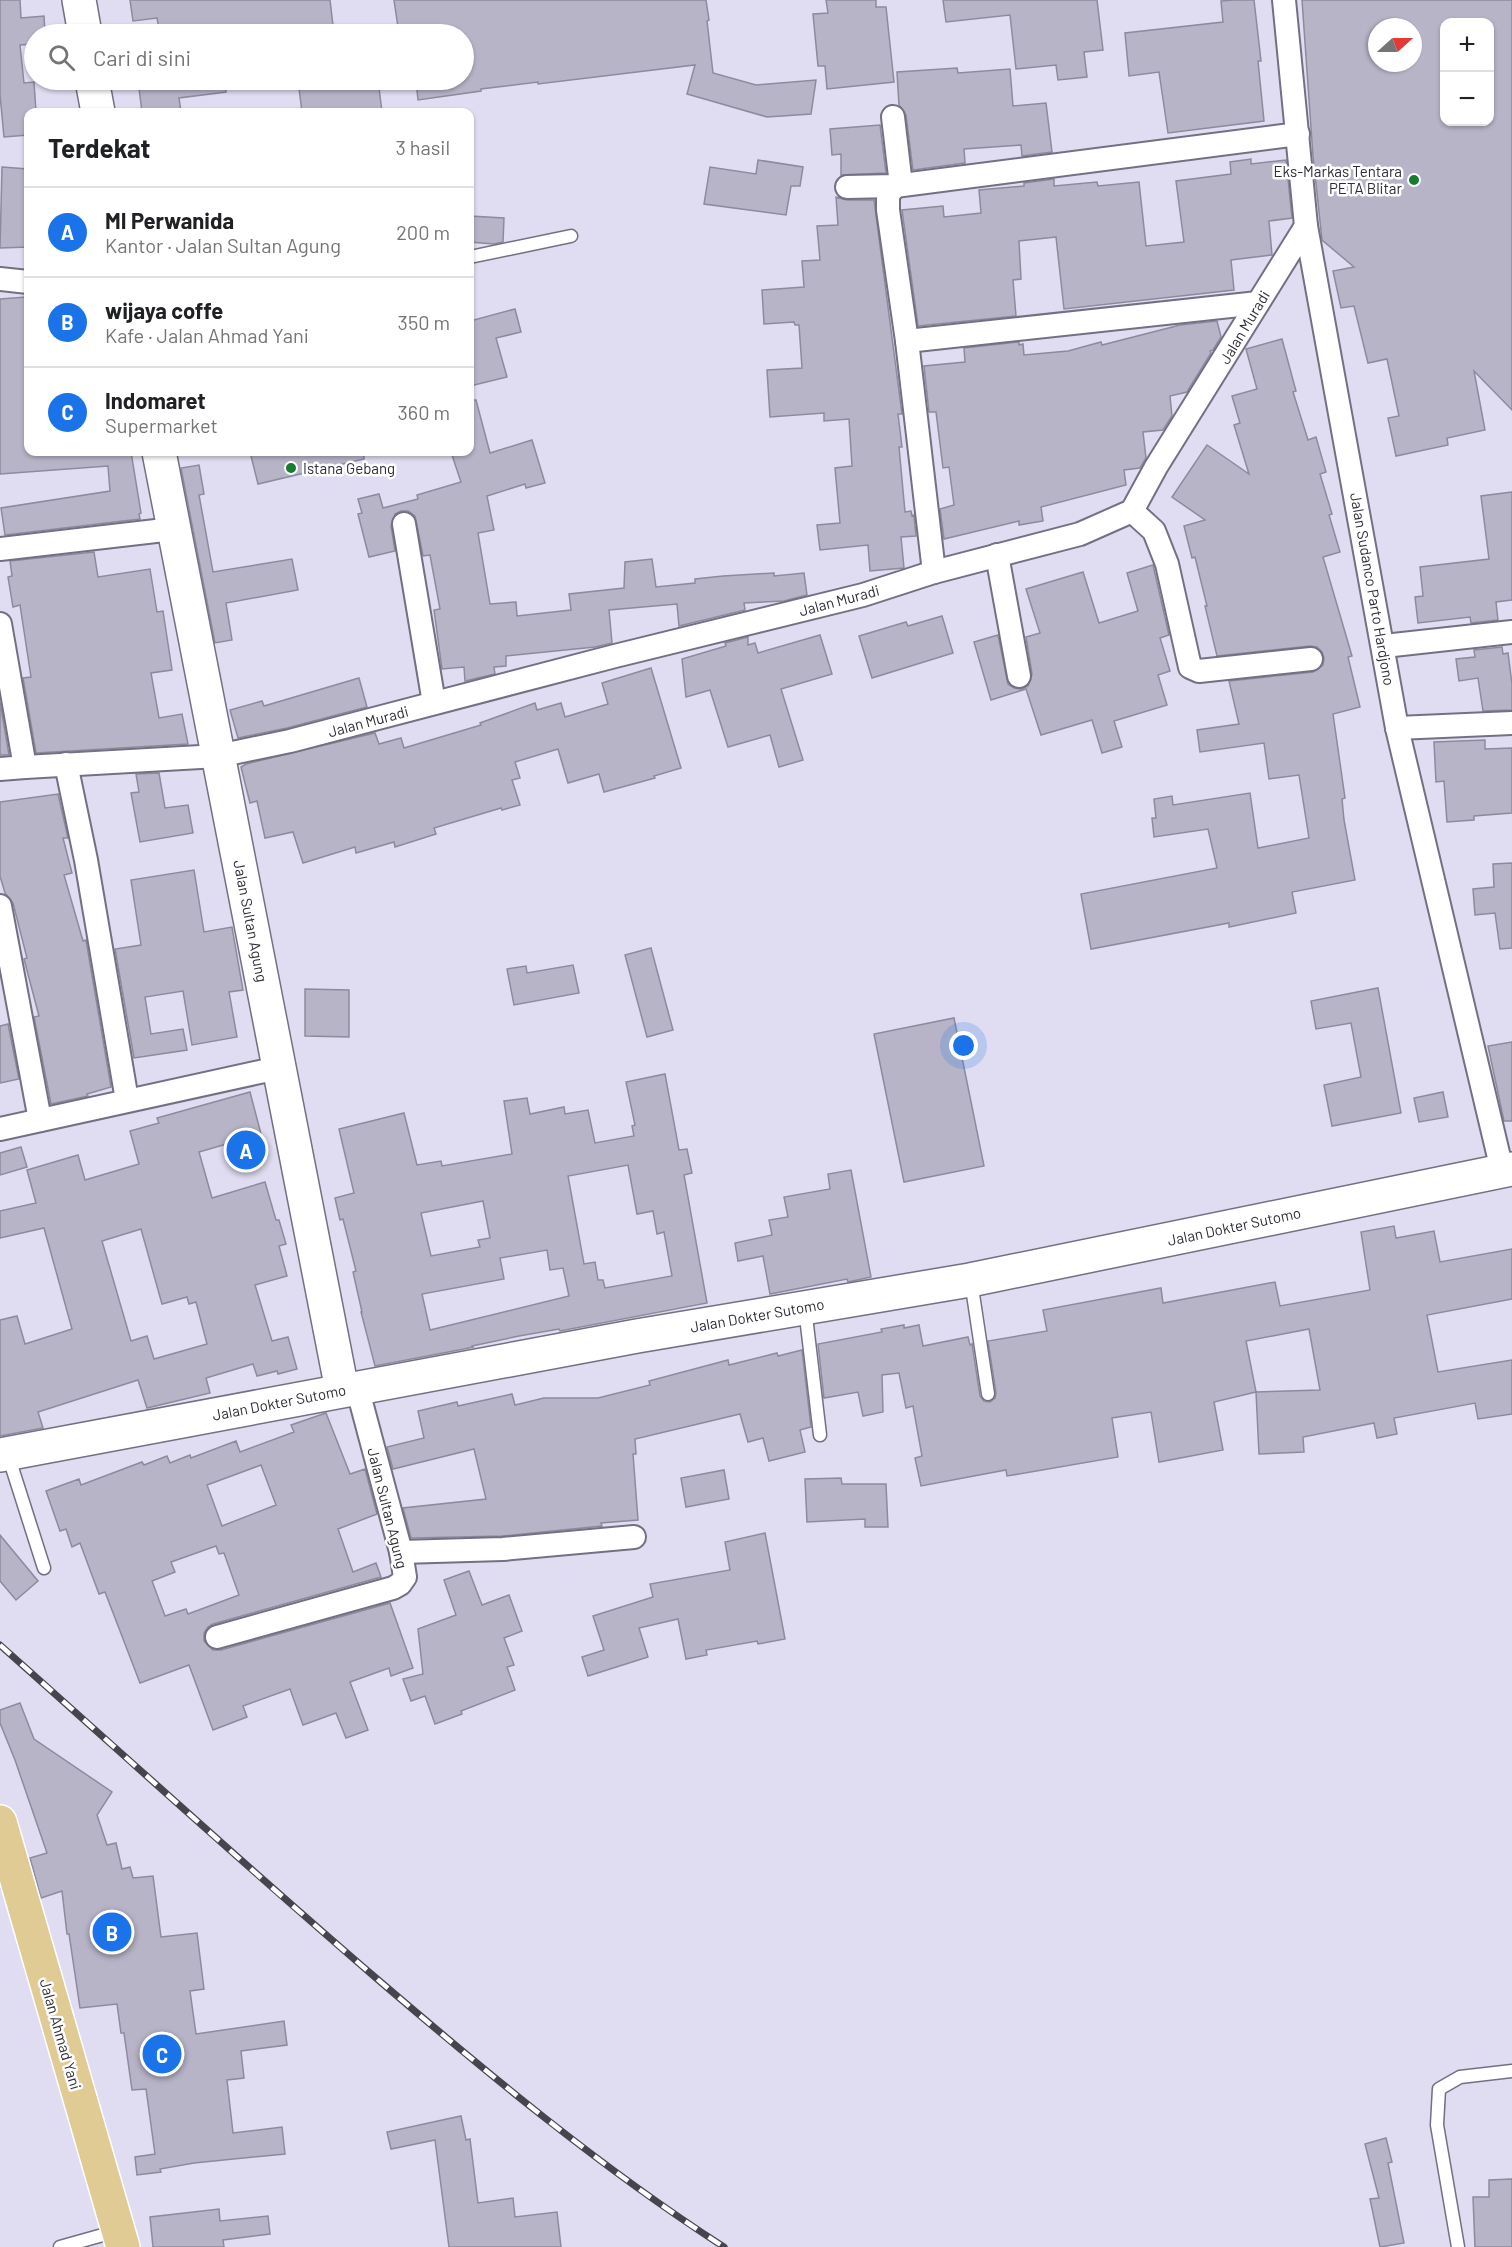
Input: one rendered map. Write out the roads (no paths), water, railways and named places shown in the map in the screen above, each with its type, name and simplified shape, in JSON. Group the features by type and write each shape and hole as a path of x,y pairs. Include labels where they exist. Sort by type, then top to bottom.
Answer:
{"main road":[{"path":"79,0 83,24"},
{"path":"95,90 97,108"},
{"name":"Jalan Sultan Agung","path":"160,456 246,892 278,1068 350,1389"},
{"name":"Jalan Dokter Sutomo","path":"4,1454 804,1307 970,1280 1507,1169"},
{"name":"Jalan Ahmad Yani","path":"2,1835 121,2239"}],"street":[{"name":"Jalan Sudanco Parto Hardjono","path":"1284,0 1306,226 1384,646 1397,728 1507,1169"},
{"path":"893,117 898,186"},
{"path":"847,187 898,186 1298,134"},
{"path":"898,186 888,195 888,210 907,341 934,572"},
{"name":"Jalan Muradi","path":"0,769 218,756 290,741 615,656 863,595 934,572 1080,534 1131,510 1306,226"},
{"path":"0,279 24,282"},
{"path":"907,341 1258,303"},
{"path":"1131,510 1154,531 1159,542 1167,564 1190,667 1198,671 1311,659"},
{"path":"404,524 434,703"},
{"path":"0,549 173,529"},
{"path":"997,555 1019,676"},
{"path":"0,624 25,767"},
{"path":"1384,646 1512,632"},
{"path":"1397,728 1512,723"},
{"path":"66,764 86,860 127,1100"},
{"path":"0,906 40,1120"},
{"path":"0,1129 278,1068"},
{"name":"Jalan Sultan Agung","path":"218,1637 393,1588 405,1577 401,1552 350,1389"},
{"path":"401,1552 503,1549 634,1537"}],"lane":[{"path":"474,256 571,236"},
{"path":"970,1280 988,1394"},
{"path":"804,1307 820,1435"},
{"path":"4,1454 44,1568"},
{"path":"1458,2247 1437,2125 1439,2089 1460,2077 1512,2070"},
{"path":"60,2247 121,2239"}],"railway":[{"path":"0,1645 281,1896 460,2049 589,2152 724,2247"}],"place":[{"name":"Eks-Markas Tentara PETA Blitar","path":"1414,180"},
{"name":"Istana Gebang","path":"291,468"},
{"name":"MI Perwanida","path":"246,1150"},
{"name":"wijaya coffe","path":"112,1932"},
{"name":"Indomaret","path":"162,2054"}]}
